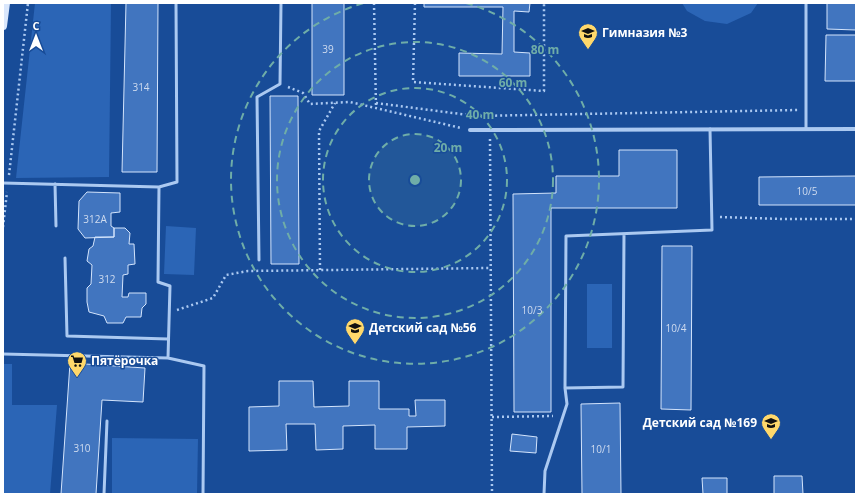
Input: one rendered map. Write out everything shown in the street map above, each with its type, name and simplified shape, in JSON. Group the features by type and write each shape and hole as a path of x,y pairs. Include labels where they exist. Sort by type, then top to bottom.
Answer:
{"main road":[{"path":"3,26 6,3"}],"street":[{"path":"470,130 856,128"}],"lane":[{"path":"3,183 159,187 177,182 176,3"},
{"path":"259,260 257,97 280,84 281,3"},
{"path":"806,3 806,128"},
{"path":"544,494 545,471 567,404 565,388 566,236 712,230 710,129"},
{"path":"55,184 56,226"},
{"path":"159,187 158,282 170,286 168,358"},
{"path":"565,388 623,387 624,234"},
{"path":"65,258 67,336 168,339"},
{"path":"3,354 168,358 204,366 203,494"},
{"path":"104,494 107,421"}],"path":[{"path":"3,227 28,3"},
{"path":"374,3 376,108"},
{"path":"415,3 413,82 544,91 544,3"},
{"path":"280,84 303,93 310,104 350,102 470,130"},
{"path":"320,270 319,131 336,103"},
{"path":"376,103 476,116 800,110"},
{"path":"490,130 492,494"},
{"path":"712,217 782,220 856,218"},
{"path":"169,313 213,298 226,275 248,271 491,268"},
{"path":"492,417 563,416"}],"shaded area":[{"path":"35,3 111,3 109,177 16,178"},
{"path":"682,3 758,3 751,13 727,24 705,21 687,11"},
{"path":"166,226 196,228 194,275 164,274"},
{"path":"587,284 612,284 612,348 587,348"},
{"path":"3,364 12,364 12,405 57,405 50,494 3,494"},
{"path":"112,438 198,439 197,494 112,494"}],"building":[{"path":"126,3 158,3 157,172 122,172"},
{"path":"312,3 344,3 344,95 312,95"},
{"path":"424,3 530,3 529,12 514,11 514,52 530,53 530,76 459,76 459,53 502,54 503,7 424,7"},
{"path":"827,3 856,3 856,30 827,29"},
{"path":"826,35 856,35 856,81 825,81"},
{"path":"270,96 298,96 299,264 271,264"},
{"path":"619,150 677,150 677,208 551,208 551,412 514,412 513,194 556,193 556,176 619,176"},
{"path":"856,176 856,205 759,205 759,177"},
{"path":"87,192 120,193 120,212 111,213 111,226 114,228 114,237 85,238 78,229 79,201"},
{"path":"114,228 125,228 130,233 129,244 134,244 135,264 128,265 128,274 123,275 122,297 128,297 129,293 146,293 146,304 142,308 141,317 126,317 123,323 107,323 104,316 89,312 87,302 87,288 91,284 92,265 87,261 89,249 93,246 95,237 114,237"},
{"path":"662,246 692,246 691,410 661,409"},
{"path":"70,363 145,368 143,402 102,400 96,494 61,494"},
{"path":"279,381 313,381 314,407 349,406 349,381 379,381 379,409 409,409 409,416 416,416 415,400 445,400 445,426 407,427 407,449 375,449 375,425 343,426 343,449 316,450 315,424 286,424 287,450 249,451 249,407 279,406"},
{"path":"620,403 621,494 582,494 581,404"},
{"path":"512,434 537,437 536,453 510,451"},
{"path":"774,476 802,476 803,494 774,494"},
{"path":"702,478 727,478 727,494 703,494"}],"place":[{"name":"Гимназия №3","path":"588,50"},
{"name":"Детский сад №56","path":"355,345"},
{"name":"Пятёрочка","path":"77,378"},
{"name":"Детский сад №169","path":"771,440"}]}
